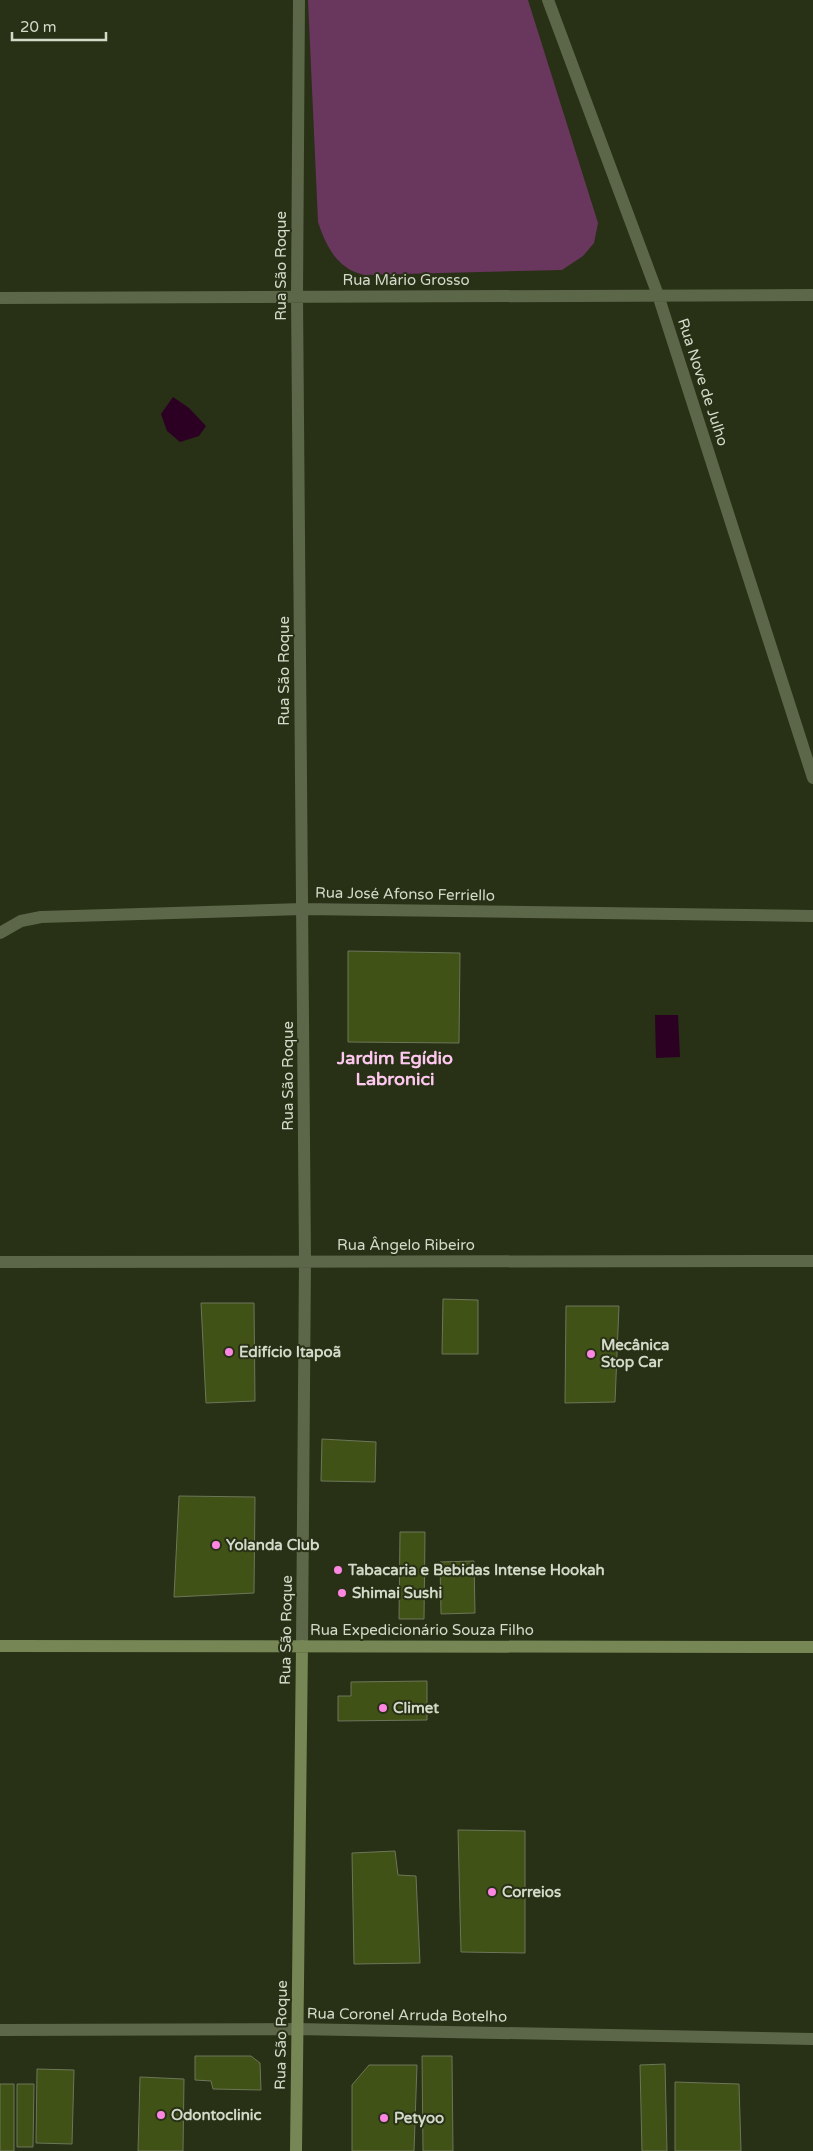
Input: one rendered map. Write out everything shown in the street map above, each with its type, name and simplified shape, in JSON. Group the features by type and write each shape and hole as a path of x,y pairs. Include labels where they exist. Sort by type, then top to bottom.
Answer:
{"main road":[{"name":"Rua Expedicionário Souza Filho","path":"0,1646 813,1646"},
{"name":"Rua São Roque","path":"296,2151 302,1646"}],"street":[{"name":"Rua São Roque","path":"299,0 297,297 305,1261 302,1646"},
{"name":"Rua Nove de Julho","path":"548,0 658,295 813,778"},
{"name":"Rua Mário Grosso","path":"0,298 813,295"},
{"name":"Rua José Afonso Ferriello","path":"0,933 21,922 41,917 302,909 813,916"},
{"name":"Rua Ângelo Ribeiro","path":"0,1262 813,1261"},
{"name":"Rua Coronel Arruda Botelho","path":"0,2030 298,2029 813,2039"}],"shaded area":[{"path":"308,0 528,0 598,223 594,243 583,256 562,270 364,275 347,268 340,262 329,248 318,222"},
{"path":"173,397 189,408 206,426 199,436 180,442 167,431 161,414"},
{"path":"655,1015 678,1015 680,1057 656,1058"}],"building":[{"path":"348,951 460,953 459,1043 348,1042"},
{"path":"443,1299 478,1300 478,1354 442,1354"},
{"name":"Edifício Itapoã","path":"201,1303 254,1303 255,1401 206,1403"},
{"name":"Mecânica Stop Car","path":"566,1306 619,1306 615,1402 565,1403"},
{"path":"322,1439 376,1442 375,1482 321,1481"},
{"name":"Yolanda Club","path":"179,1496 255,1497 254,1593 174,1597"},
{"path":"400,1532 425,1532 424,1619 399,1619"},
{"path":"474,1561 475,1613 441,1614 440,1562"},
{"name":"Climet","path":"427,1681 427,1720 338,1721 338,1696 351,1696 351,1682"},
{"name":"Correios","path":"458,1830 525,1831 525,1953 461,1952"},
{"path":"395,1851 398,1875 416,1876 420,1963 354,1964 352,1853"},
{"path":"195,2056 251,2056 260,2063 261,2090 213,2089 211,2081 195,2080"},
{"path":"422,2056 452,2056 453,2151 423,2151"},
{"path":"665,2064 667,2151 642,2151 640,2065"},
{"name":"Petyoo","path":"369,2065 417,2065 414,2151 352,2151 352,2085"},
{"path":"37,2069 74,2070 72,2144 36,2143"},
{"name":"Odontoclinic","path":"140,2077 184,2079 183,2151 138,2151"},
{"path":"675,2082 739,2084 741,2151 675,2151"},
{"path":"0,2084 14,2084 14,2151 0,2151"},
{"path":"17,2084 34,2084 33,2147 17,2147"}],"place":[{"name":"Edifício Itapoã","path":"229,1352"},
{"name":"Mecânica Stop Car","path":"591,1354"},
{"name":"Yolanda Club","path":"216,1545"},
{"name":"Tabacaria e Bebidas Intense Hookah","path":"338,1570"},
{"name":"Shimai Sushi","path":"342,1593"},
{"name":"Climet","path":"383,1708"},
{"name":"Correios","path":"492,1892"},
{"name":"Odontoclinic","path":"161,2115"},
{"name":"Petyoo","path":"384,2118"}],"district":[{"name":"Jardim Egídio Labronici","path":"395,1068"}]}
